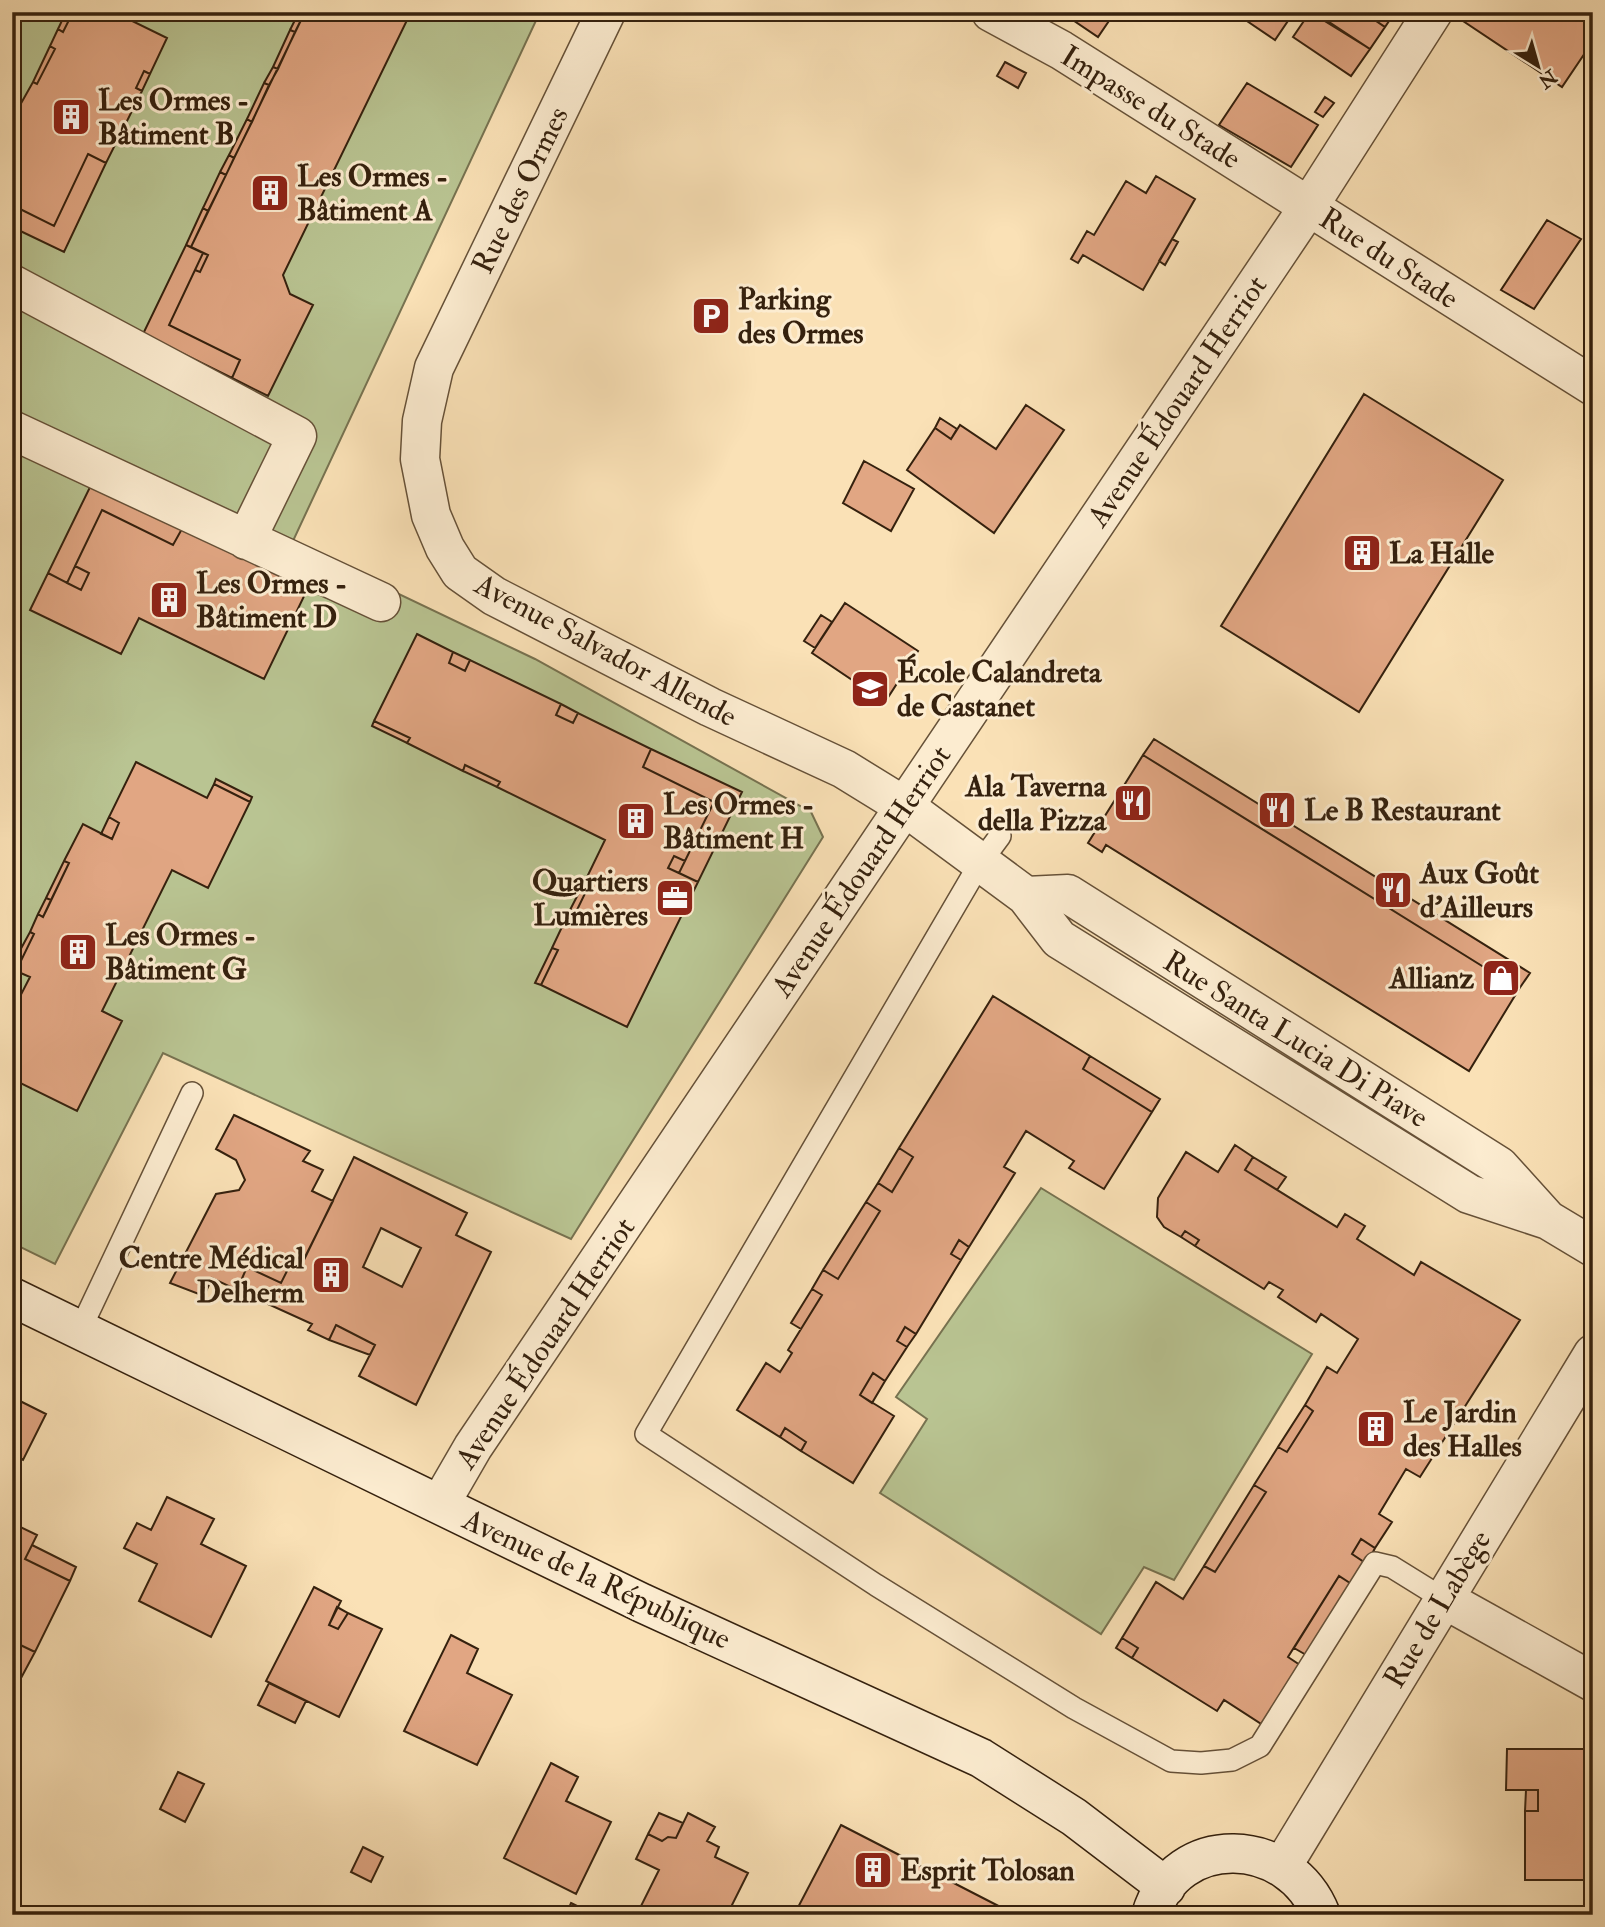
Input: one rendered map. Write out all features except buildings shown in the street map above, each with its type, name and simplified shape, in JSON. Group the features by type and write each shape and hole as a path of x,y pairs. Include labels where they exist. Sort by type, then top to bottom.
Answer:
{"street":[{"name":"Rue des Ormes","path":"434,368 606,12"},
{"name":"Impasse du Stade","path":"992,12 1061,50 1309,206"},
{"name":"Rue du Stade","path":"1433,12 1309,206 1593,386"},
{"name":"Avenue Édouard Herriot","path":"440,1504 473,1447 1309,206"},
{"path":"12,284 297,436 246,540"},
{"name":"Avenue Salvador Allende","path":"434,368 422,421 420,459 431,515 445,548 460,572 494,596 710,706 844,769 904,806"},
{"path":"14,431 381,603"},
{"name":"Rue Santa Lucia Di Piave","path":"904,806 990,849 1059,939 1469,1194 1548,1220 1593,1247"},
{"name":"Avenue de la République","path":"12,1297 642,1603 981,1758 1074,1817 1158,1901"},
{"name":"Rue de Labège","path":"1283,1865 1442,1598 1593,1354"},
{"path":"1442,1598 1593,1682"},
{"path":"1158,1901 1189,1865 1220,1854 1252,1853 1283,1865 1301,1880 1315,1899 1321,1915"}],"lane":[{"path":"990,849 646,1434 876,1585 1074,1708 1171,1761 1232,1760 1260,1746 1375,1563 1392,1567 1442,1598"},
{"path":"80,1330 191,1093"}],"green space":[{"path":"12,12 540,12 292,543 535,659 811,812 823,837 571,1239 163,1053 55,1264 12,1243"},
{"path":"1041,1188 1312,1354 1174,1580 1144,1567 1101,1634 880,1493 927,1419 896,1397"}],"place":[{"name":"Les Ormes - Bâtiment B","path":"71,117"},
{"name":"Les Ormes - Bâtiment A","path":"270,193"},
{"name":"Parking des Ormes","path":"711,316"},
{"name":"La Halle","path":"1362,553"},
{"name":"Les Ormes - Bâtiment D","path":"169,600"},
{"name":"École Calandreta de Castanet","path":"870,689"},
{"name":"Ala Taverna della Pizza","path":"1133,803"},
{"name":"Le B Restaurant","path":"1277,810"},
{"name":"Les Ormes - Bâtiment H","path":"636,821"},
{"name":"Aux Goût d'Ailleurs","path":"1393,890"},
{"name":"Quartiers Lumières","path":"675,898"},
{"name":"Les Ormes - Bâtiment G","path":"78,952"},
{"name":"Allianz","path":"1501,978"},
{"name":"Centre Médical Delherm","path":"331,1275"},
{"name":"Le Jardin des Halles","path":"1376,1429"},
{"name":"Esprit Tolosan","path":"873,1870"}]}
